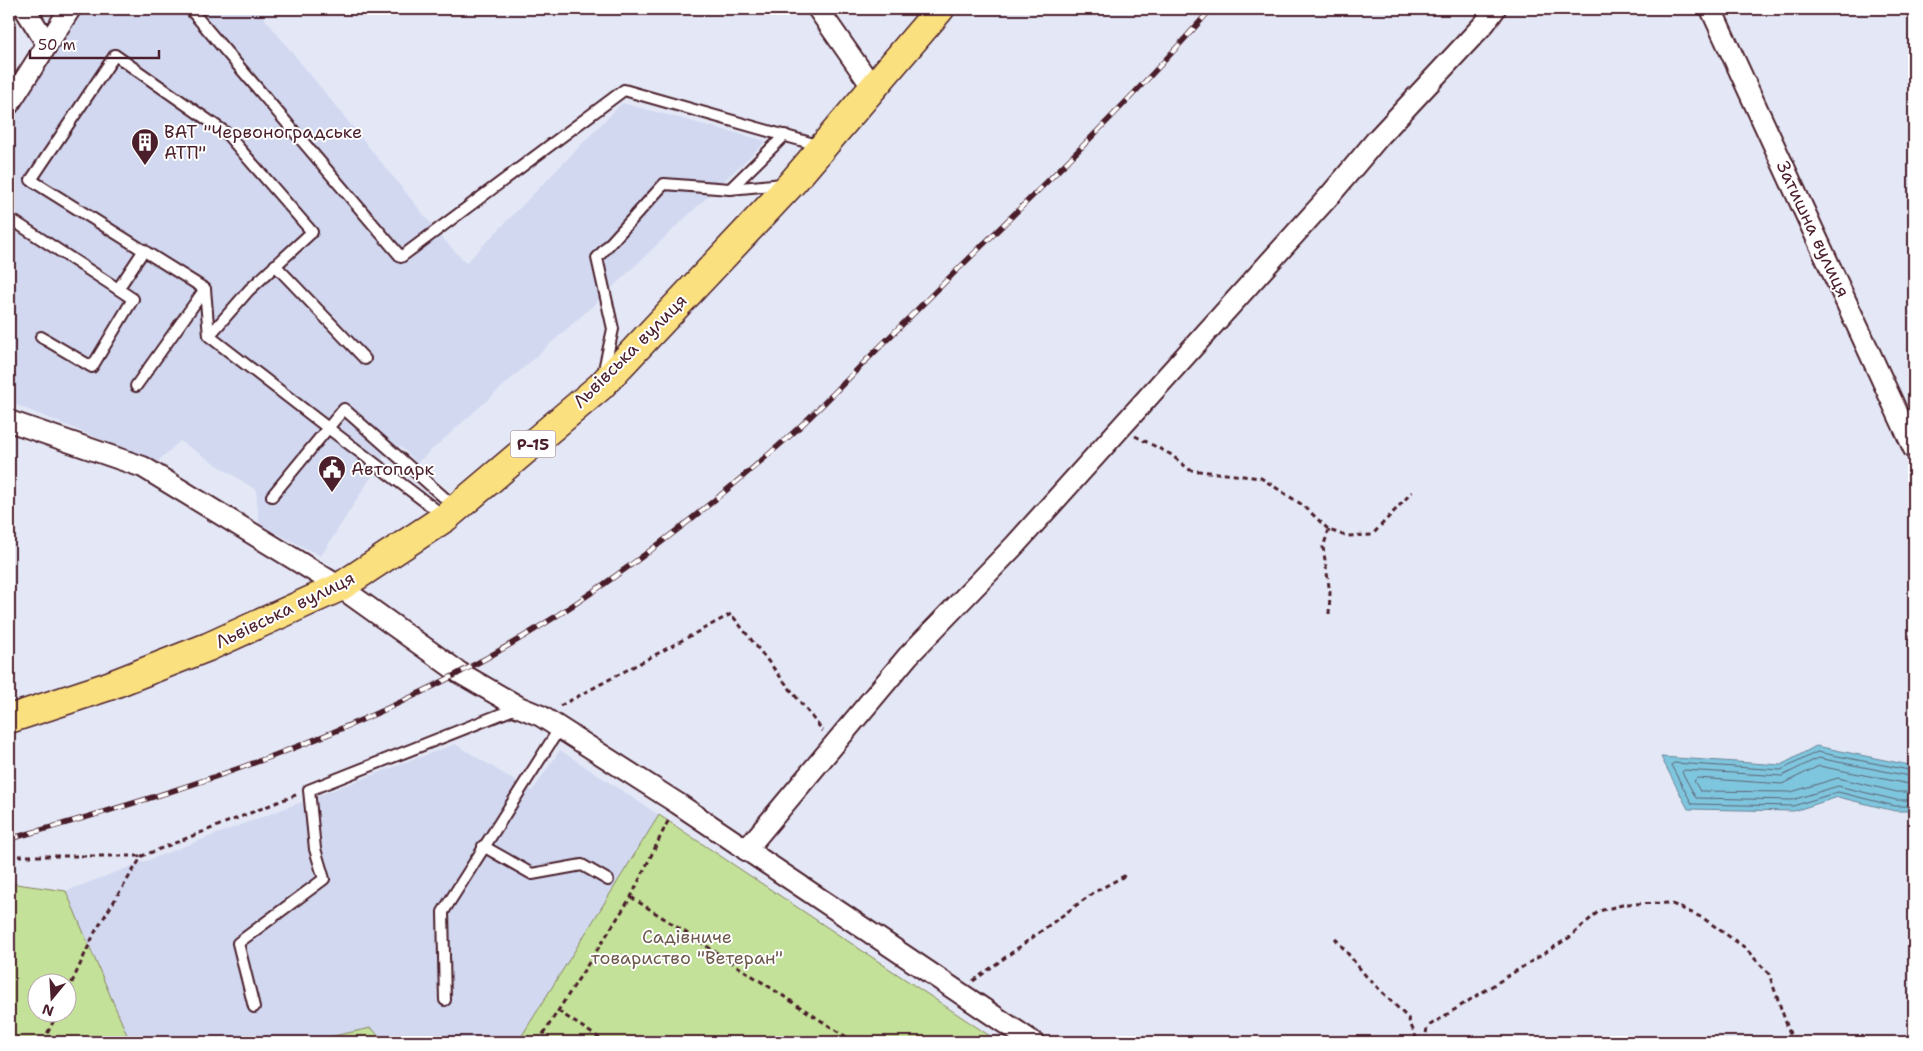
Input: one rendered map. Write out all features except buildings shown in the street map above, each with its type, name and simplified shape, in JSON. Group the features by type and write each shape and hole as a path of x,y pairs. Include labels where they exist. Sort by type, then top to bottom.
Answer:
{"main road":[{"name":"Львівська вулиця","path":"9,718 106,687 208,647 340,587 452,513 601,386 792,183 940,9"}],"street":[{"path":"24,9 47,44"},
{"path":"9,104 70,9"},
{"path":"818,9 873,88"},
{"path":"746,850 908,656 1015,545 1332,194 1378,138 1485,23 1495,9"},
{"name":"Затишна вулиця","path":"1711,9 1914,449"},
{"path":"9,421 144,467 340,587 460,673 519,707 541,716 677,803 1033,1042"}],"lane":[{"path":"190,9 401,257 624,90 823,146"},
{"path":"205,289 32,180 115,56 225,132 312,232 249,290 209,336"},
{"path":"730,189 785,135"},
{"path":"601,386 613,329 597,258 664,184 730,189 792,183"},
{"path":"9,218 133,299 92,366 41,337"},
{"path":"118,289 144,250"},
{"path":"275,265 365,359"},
{"path":"205,289 209,336 328,428 452,513"},
{"path":"136,386 205,289"},
{"path":"272,496 344,409 452,513"},
{"path":"254,1007 238,943 324,879 315,849 309,790 519,707"},
{"path":"445,1000 443,912 483,846 559,729"},
{"path":"483,846 532,874 582,865 608,880"}],"path":[{"path":"1119,428 1170,454 1190,470 1261,478 1304,506 1329,530 1346,536 1372,535 1412,492"},
{"path":"1329,530 1323,547 1330,593 1329,614"},
{"path":"541,716 731,614 834,745"},
{"path":"9,856 142,856 309,790"},
{"path":"538,1042 631,897 677,803"},
{"path":"76,974 95,932 142,856"},
{"path":"958,992 1093,893 1126,875"},
{"path":"631,897 854,1042"},
{"path":"1425,1042 1427,1027 1570,937 1598,912 1626,904 1670,903 1703,918 1744,947 1769,974 1790,1034 1800,1042"},
{"path":"1335,938 1366,976 1408,1018 1418,1042"},
{"path":"558,1012 605,1042"},
{"path":"47,1042 47,1034 52,1024"}],"shaded area":[{"path":"83,9 257,9 445,241 466,263 622,103 766,141 597,302 417,463 400,446 385,455 321,556 259,524 256,490 180,441 157,462 9,402 9,120"},
{"path":"455,744 532,791 560,750 659,815 518,1042 386,1042 371,1028 305,1042 130,1042 66,891"}],"green space":[{"name":"Садівниче товариство \"Ветеран\"","path":"659,815 999,1042 518,1042"},
{"path":"9,883 66,891 130,1042 9,1042"},
{"path":"371,1028 386,1042 305,1042"}],"water":[{"path":"1816,746 1914,766 1914,811 1895,811 1838,797 1794,811 1688,809 1661,757 1781,765"}],"railway":[{"path":"9,839 181,788 238,769 349,726 403,701 501,650 544,624 628,567 669,537 747,473 800,426 1083,146 1211,9"}],"place":[{"name":"ВАТ \"Червоноградське АТП\"","path":"145,166"},
{"name":"Автопарк","path":"332,493"}]}
